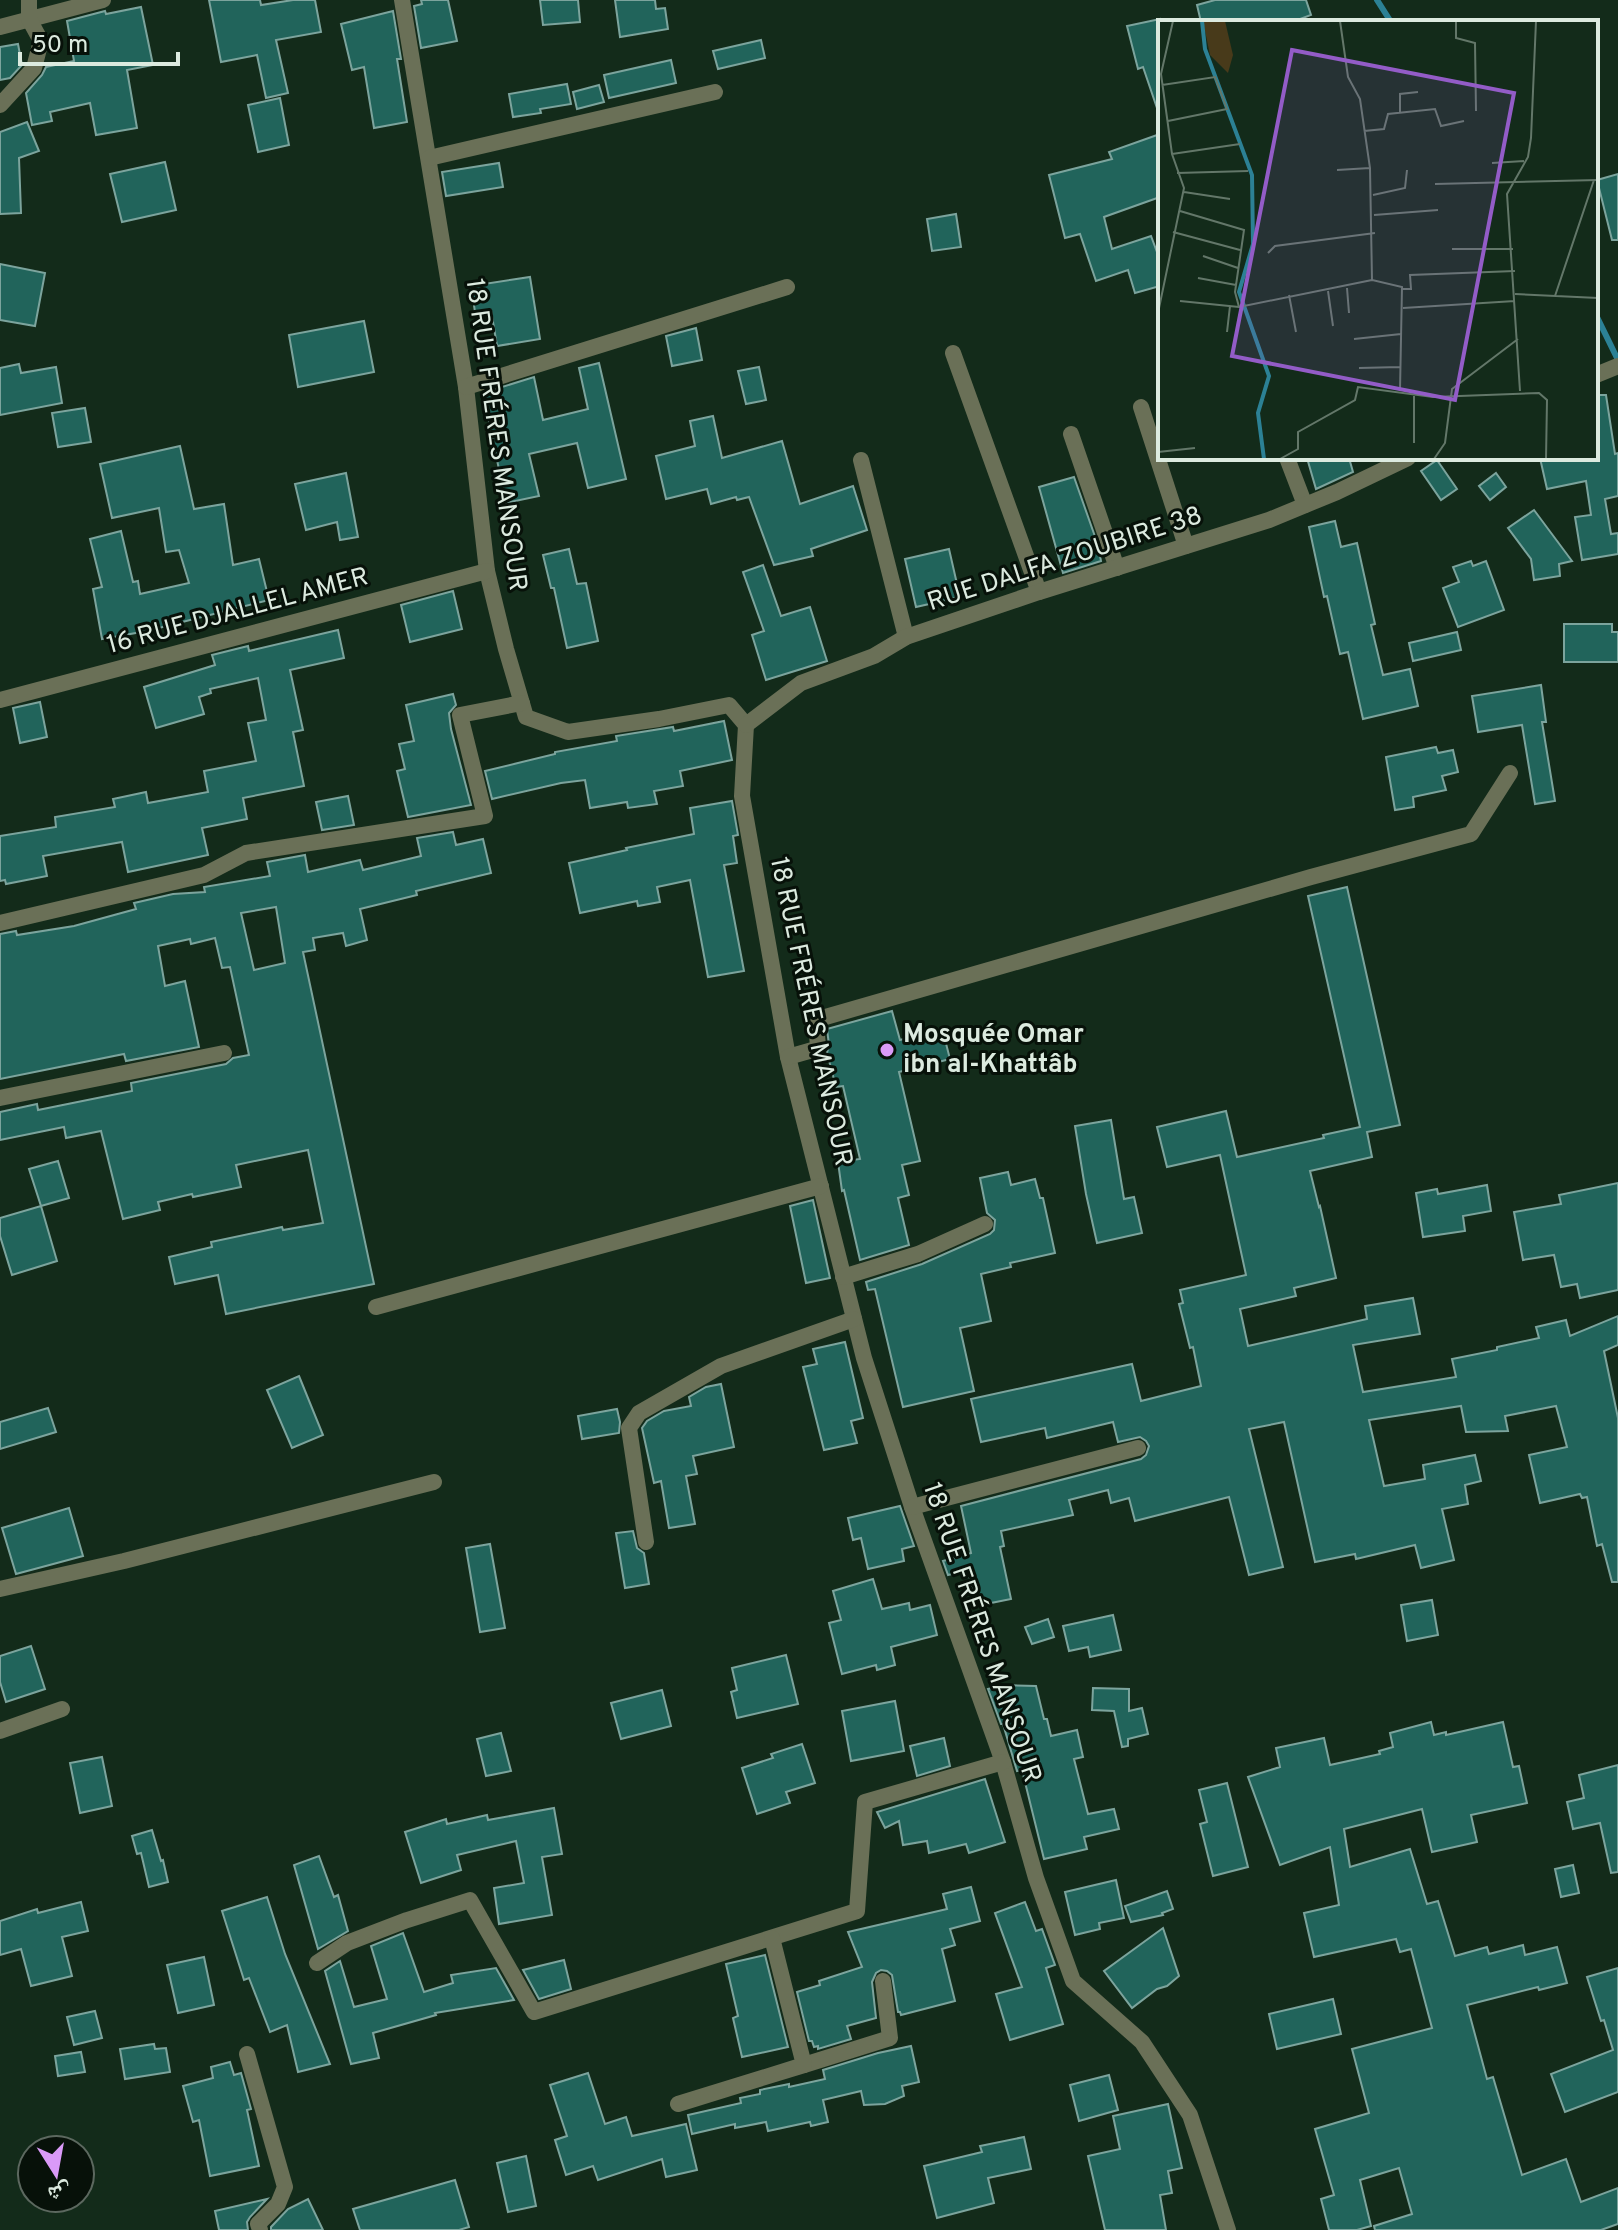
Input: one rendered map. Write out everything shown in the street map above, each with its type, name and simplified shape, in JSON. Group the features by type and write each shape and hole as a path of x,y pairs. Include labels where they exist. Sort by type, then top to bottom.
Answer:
{"street":[{"path":"0,105 34,68 41,41 29,19 29,0"},
{"path":"0,27 103,0"},
{"name":"18 RUE FRÉRES MANSOUR","path":"402,0 466,387 487,571 522,703"},
{"path":"429,158 715,92"},
{"path":"466,387 787,287"},
{"path":"953,353 1039,592"},
{"path":"1598,374 1618,366"},
{"path":"1141,407 1158,460"},
{"path":"1071,434 1117,568"},
{"path":"861,460 906,637"},
{"path":"1158,460 1186,546"},
{"path":"1288,460 1305,505"},
{"name":"RUE DALFA ZOUBIRE 38","path":"746,725 801,683 874,656 906,637 1269,520 1404,460"},
{"name":"16 RUE DJALLEL AMER","path":"0,700 487,571"},
{"path":"0,923 204,875 246,853 485,816 460,715 522,703 526,717 568,732 729,705 746,725"},
{"name":"18 RUE FRÉRES MANSOUR","path":"746,725 742,796 788,1057 864,1358 912,1507 1003,1762 1036,1878 1073,1981 1142,2042 1190,2115 1228,2230"},
{"path":"788,1057 816,1049 816,1025 822,1018 1471,834 1510,773"},
{"path":"0,1098 224,1053"},
{"path":"376,1307 821,1186"},
{"path":"843,1277 918,1254 985,1224"},
{"path":"646,1542 629,1428 639,1413 721,1366 854,1319"},
{"path":"912,1507 1138,1448"},
{"path":"0,1589 124,1561 434,1482"},
{"path":"0,1731 62,1709"},
{"path":"317,1963 347,1943 470,1900 534,2012 857,1911 865,1802 1003,1762"},
{"path":"772,1938 804,2065"},
{"path":"678,2104 890,2038 883,1981"},
{"path":"247,2054 285,2187 278,2204 258,2224 260,2230"}],"building":[{"path":"209,0 260,0 261,5 315,0 321,32 276,40 288,93 266,98 257,55 221,62"},
{"path":"421,0 448,0 457,41 421,48 414,6 422,4"},
{"path":"540,0 578,0 580,22 543,25"},
{"path":"615,0 655,0 656,9 665,8 668,29 620,37"},
{"path":"1215,0 1306,0 1311,15 1297,20 1201,20 1197,5"},
{"path":"141,7 153,65 127,70 137,128 96,135 90,103 50,112 52,121 32,125 26,93 46,67 74,61 67,21 105,11 106,14"},
{"path":"393,11 407,122 374,128 364,67 352,70 341,24"},
{"path":"1160,19 1158,108 1143,67 1138,69 1127,26"},
{"path":"761,40 765,58 718,69 713,51"},
{"path":"18,44 22,65 10,78 0,80 0,47"},
{"path":"671,60 676,83 609,98 604,75"},
{"path":"567,84 571,104 513,117 509,94"},
{"path":"599,85 604,102 577,109 573,92"},
{"path":"280,98 289,145 258,152 248,105"},
{"path":"27,122 39,151 19,158 21,213 0,214 0,132"},
{"path":"1158,135 1158,198 1104,217 1112,249 1151,236 1158,255 1158,287 1135,293 1128,270 1096,281 1080,234 1065,238 1049,175 1112,159 1109,152"},
{"path":"165,162 176,210 122,222 110,174"},
{"path":"499,163 503,187 446,196 442,172"},
{"path":"1618,174 1618,240 1612,240 1598,180"},
{"path":"956,214 961,247 932,251 927,219"},
{"path":"0,264 45,273 35,326 0,320"},
{"path":"530,277 540,339 497,346 491,310 475,312 471,286"},
{"path":"364,321 374,372 298,387 289,335"},
{"path":"696,328 702,360 672,366 666,336"},
{"path":"599,363 626,479 588,488 577,443 529,454 539,496 506,503 483,393 534,377 543,420 588,409 579,368"},
{"path":"19,364 21,373 56,367 62,403 0,415 0,368"},
{"path":"759,367 766,400 746,404 738,371"},
{"path":"1598,395 1606,395 1615,454 1618,453 1618,496 1605,499 1611,534 1618,533 1618,554 1582,560 1575,517 1591,515 1586,481 1547,489 1540,460 1598,460"},
{"path":"85,408 91,442 58,447 52,413"},
{"path":"713,416 722,458 782,441 800,504 853,486 867,530 811,549 813,556 774,565 749,497 711,504 707,489 666,499 656,456 695,446 690,421"},
{"path":"180,446 194,509 224,504 233,565 259,559 269,600 147,631 102,639 93,589 102,587 90,539 121,531 133,582 138,581 140,594 189,583 179,550 166,552 159,508 112,518 100,464"},
{"path":"1308,460 1350,460 1353,472 1316,489"},
{"path":"1437,460 1457,489 1441,500 1421,471"},
{"path":"346,473 358,537 340,540 337,522 306,530 295,484"},
{"path":"1496,473 1506,487 1490,500 1479,486"},
{"path":"1074,477 1101,561 1063,573 1039,487"},
{"path":"1534,510 1572,561 1559,564 1560,576 1534,580 1531,559 1508,528"},
{"path":"1335,521 1341,547 1357,543 1383,675 1410,669 1418,706 1363,719 1348,652 1340,654 1309,527"},
{"path":"569,549 577,584 586,583 598,641 567,648 554,588 551,588 543,555"},
{"path":"949,549 960,597 916,607 905,559"},
{"path":"1471,561 1473,566 1486,561 1504,610 1458,627 1443,588 1459,582 1453,567"},
{"path":"763,565 781,616 810,607 827,661 766,680 752,635 764,631 743,572"},
{"path":"453,591 462,629 410,642 401,605"},
{"path":"1564,624 1612,624 1612,632 1618,632 1618,662 1564,662"},
{"path":"338,630 344,658 290,670 303,730 293,732 304,786 243,798 247,819 202,828 208,855 128,872 122,842 43,856 47,876 6,884 5,880 0,881 0,836 56,827 55,817 115,807 113,799 146,792 148,803 208,792 204,771 256,761 248,723 266,720 258,678 210,689 211,693 199,697 204,714 156,728 144,687 215,665 212,655 248,646 249,651"},
{"path":"1457,632 1461,650 1413,661 1409,643"},
{"path":"1541,685 1546,722 1542,722 1555,801 1535,804 1522,725 1478,732 1472,696"},
{"path":"453,694 456,705 449,713 451,729 471,805 408,817 397,771 405,769 399,744 414,741 406,705"},
{"path":"40,702 47,737 20,743 13,708"},
{"path":"724,721 732,760 680,771 683,786 654,791 657,804 628,808 627,802 590,808 585,780 492,799 485,771 555,752 617,741 616,736 673,727 674,731"},
{"path":"1436,747 1438,753 1453,750 1458,772 1442,776 1446,790 1413,797 1414,807 1395,810 1386,757"},
{"path":"348,796 354,825 322,830 316,802"},
{"path":"732,801 738,835 733,836 737,863 724,865 744,971 708,977 690,880 657,887 660,902 638,906 637,901 580,913 569,863 694,834 690,808"},
{"path":"453,832 456,845 483,839 491,873 416,891 417,895 360,909 367,940 346,946 343,933 313,938 315,950 303,952 374,1284 226,1314 218,1275 175,1284 169,1257 212,1247 211,1242 282,1227 283,1230 323,1223 308,1150 236,1165 241,1187 158,1202 160,1210 123,1219 101,1131 66,1138 64,1127 0,1140 0,1112 37,1104 38,1110 132,1091 131,1083 226,1064 233,1058 249,1055 230,967 222,968 215,938 191,944 190,939 158,946 165,986 185,981 199,1047 126,1061 124,1054 0,1079 0,934 16,931 17,935 74,926 136,909 134,903 173,894 205,892 204,887 270,876 267,862 305,855 308,872 360,860 363,870 421,856 417,838","holes":["276,907 285,963 254,970 241,913"]},
{"path":"1347,887 1400,1125 1367,1132 1372,1157 1310,1171 1336,1278 1294,1288 1296,1296 1240,1309 1248,1346 1367,1319 1365,1306 1413,1298 1420,1334 1353,1345 1363,1392 1456,1377 1452,1359 1539,1338 1536,1327 1566,1320 1570,1336 1618,1316 1618,1345 1604,1351 1618,1418 1618,1582 1612,1582 1602,1544 1597,1546 1587,1497 1582,1498 1580,1494 1540,1503 1529,1455 1567,1447 1556,1406 1505,1416 1508,1431 1466,1432 1461,1406 1369,1420 1384,1486 1425,1479 1423,1465 1475,1455 1481,1481 1465,1485 1468,1504 1442,1509 1454,1560 1421,1568 1415,1545 1356,1559 1355,1554 1315,1562 1284,1422 1249,1429 1283,1567 1249,1575 1229,1497 1135,1521 1129,1498 1111,1503 1108,1490 1069,1500 1073,1515 1001,1531 1004,1546 1000,1547 1011,1599 976,1606 968,1570 948,1575 943,1561 971,1553 961,1506 1141,1459 1149,1446 1140,1437 1118,1442 1113,1422 1047,1438 1045,1428 981,1442 971,1399 1132,1364 1141,1401 1201,1386 1179,1304 1183,1303 1180,1290 1246,1275 1220,1155 1167,1167 1157,1127 1226,1111 1237,1157 1360,1127 1308,896"},
{"path":"892,1011 900,1040 942,1028 950,1059 899,1072 920,1161 902,1165 909,1195 898,1198 909,1245 860,1260 842,1191 838,1162 860,1159 843,1086 836,1087 827,1053 827,1029"},
{"path":"1111,1120 1124,1199 1134,1197 1142,1233 1097,1243 1075,1126"},
{"path":"58,1161 69,1198 41,1206 29,1169"},
{"path":"1008,1172 1011,1185 1035,1179 1040,1198 1043,1198 1055,1253 1010,1263 1011,1267 981,1274 991,1321 960,1328 974,1391 903,1407 875,1289 868,1290 866,1282 922,1264 990,1234 994,1230 995,1220 987,1213 980,1178"},
{"path":"1618,1183 1618,1290 1580,1298 1577,1284 1561,1287 1554,1255 1523,1260 1514,1212 1561,1204 1559,1195"},
{"path":"1487,1185 1491,1211 1463,1216 1465,1231 1423,1237 1416,1193 1437,1189 1438,1194"},
{"path":"813,1200 830,1278 806,1283 790,1206"},
{"path":"41,1206 57,1261 12,1275 0,1236 0,1218"},
{"path":"845,1342 863,1418 851,1421 857,1443 824,1450 803,1367 817,1364 813,1349"},
{"path":"299,1376 323,1435 292,1448 267,1390"},
{"path":"721,1384 734,1447 693,1456 697,1474 686,1476 695,1524 669,1528 661,1481 654,1483 642,1428 647,1421 664,1411 691,1406 689,1397 706,1387"},
{"path":"48,1408 56,1432 0,1449 0,1422"},
{"path":"617,1409 619,1433 582,1439 578,1416"},
{"path":"900,1506 914,1546 902,1549 904,1561 868,1569 861,1538 853,1540 848,1518"},
{"path":"69,1508 83,1556 16,1574 2,1528"},
{"path":"633,1531 637,1548 644,1553 649,1584 625,1588 616,1533"},
{"path":"490,1544 505,1628 480,1632 466,1548"},
{"path":"873,1579 882,1609 909,1603 910,1610 930,1605 937,1635 891,1647 895,1665 877,1670 876,1665 842,1674 829,1623 841,1620 833,1591"},
{"path":"1432,1600 1438,1635 1407,1641 1401,1605"},
{"path":"1113,1615 1121,1650 1090,1657 1088,1647 1069,1651 1063,1626"},
{"path":"1048,1619 1054,1637 1032,1644 1025,1627"},
{"path":"31,1646 45,1689 6,1702 0,1682 0,1656"},
{"path":"786,1655 798,1704 737,1718 731,1692 737,1690 732,1668"},
{"path":"1003,1685 1036,1686 1051,1736 1077,1730 1083,1757 1074,1759 1088,1814 1114,1809 1119,1829 1084,1837 1087,1849 1044,1859 1022,1770 1017,1771 1003,1724 988,1689"},
{"path":"1093,1688 1129,1689 1129,1711 1142,1708 1148,1734 1128,1739 1128,1746 1122,1747 1114,1711 1092,1710"},
{"path":"662,1690 671,1726 621,1739 611,1703"},
{"path":"895,1701 904,1751 851,1761 842,1711"},
{"path":"1431,1722 1434,1735 1446,1732 1446,1735 1503,1722 1513,1767 1519,1766 1527,1803 1471,1815 1477,1842 1432,1852 1422,1809 1344,1829 1350,1867 1410,1849 1427,1904 1438,1901 1455,1956 1487,1947 1489,1954 1523,1945 1525,1955 1557,1947 1567,1983 1467,2005 1487,2079 1493,2077 1522,2175 1566,2159 1581,2202 1618,2188 1618,2224 1601,2230 1375,2230 1374,2226 1412,2214 1399,2168 1360,2180 1371,2226 1357,2230 1329,2230 1321,2199 1334,2195 1315,2129 1369,2113 1352,2049 1432,2028 1411,1949 1400,1952 1396,1939 1314,1957 1304,1913 1339,1905 1330,1847 1280,1865 1248,1777 1280,1767 1276,1748 1324,1738 1330,1765 1380,1754 1379,1751 1393,1747 1390,1733"},
{"path":"501,1733 511,1771 486,1776 477,1739"},
{"path":"944,1738 950,1766 917,1776 910,1746"},
{"path":"802,1744 815,1783 786,1792 790,1803 757,1814 742,1768"},
{"path":"102,1757 112,1806 80,1813 70,1763"},
{"path":"1618,1765 1618,1872 1611,1873 1600,1823 1573,1829 1567,1802 1584,1798 1579,1775"},
{"path":"985,1779 1005,1842 969,1853 966,1844 929,1853 927,1841 903,1845 899,1821 885,1828 877,1812"},
{"path":"1227,1783 1248,1867 1213,1876 1200,1824 1207,1822 1199,1790"},
{"path":"554,1808 562,1854 542,1857 552,1915 499,1924 494,1888 524,1883 516,1841 457,1855 461,1870 421,1883 405,1832 446,1819 447,1824 487,1815 488,1820"},
{"path":"152,1830 168,1882 149,1887 141,1853 137,1854 132,1836"},
{"path":"319,1856 334,1897 338,1895 348,1931 318,1949 294,1865"},
{"path":"1573,1865 1579,1893 1561,1897 1555,1869"},
{"path":"1116,1880 1124,1918 1099,1923 1100,1929 1075,1935 1065,1892"},
{"path":"971,1887 980,1921 950,1929 955,1945 942,1949 955,2001 901,2015 892,1975 881,1970 872,1982 876,2018 847,2026 851,2039 818,2049 818,2046 814,2047 809,2041 797,1992 862,1967 848,1932 947,1909 943,1894"},
{"path":"1167,1891 1173,1909 1163,1915 1131,1922 1125,1906"},
{"path":"267,1897 285,1954 330,2064 298,2072 287,2025 270,2032 249,1978 244,1980 222,1911"},
{"path":"81,1902 88,1931 62,1937 72,1976 31,1986 21,1949 0,1955 0,1921 37,1909 38,1913"},
{"path":"1025,1902 1036,1931 1042,1929 1055,1965 1046,1968 1063,2024 1010,2040 996,1994 1022,1987 995,1913"},
{"path":"1163,1928 1179,1976 1132,2008 1104,1971"},
{"path":"403,1933 424,1992 453,1983 451,1975 496,1968 514,2000 435,2013 373,2033 379,2058 351,2064 325,1971 340,1961 354,2007 387,1999 371,1946"},
{"path":"765,1955 788,2047 742,2057 733,2018 738,2016 726,1964"},
{"path":"204,1957 214,2005 178,2013 167,1965"},
{"path":"564,1960 571,1989 539,1999 523,1970"},
{"path":"1618,1968 1618,2092 1565,2112 1551,2074 1613,2050 1587,1977"},
{"path":"1333,1999 1341,2034 1277,2049 1269,2014"},
{"path":"95,2011 102,2038 74,2045 67,2017"},
{"path":"154,2044 155,2049 166,2048 170,2072 125,2079 120,2049"},
{"path":"911,2046 919,2082 902,2086 904,2096 885,2104 864,2105 861,2091 823,2100 828,2122 811,2126 810,2122 768,2131 766,2122 735,2128 735,2124 692,2134 688,2115 741,2103 740,2098 760,2094 760,2090 825,2079 823,2070"},
{"path":"81,2052 85,2072 58,2076 55,2056"},
{"path":"230,2062 234,2075 241,2073 251,2109 247,2110 259,2166 210,2176 199,2120 193,2122 183,2086 213,2078 211,2067"},
{"path":"588,2073 605,2124 626,2117 632,2136 686,2124 697,2170 666,2177 662,2159 598,2180 593,2166 566,2175 555,2140 567,2136 550,2085"},
{"path":"1109,2075 1118,2110 1079,2121 1070,2085"},
{"path":"1168,2104 1182,2168 1168,2171 1172,2193 1160,2195 1166,2230 1105,2230 1088,2156 1120,2149 1113,2116"},
{"path":"1024,2137 1031,2169 988,2178 994,2203 937,2218 924,2166 982,2152 980,2146"},
{"path":"526,2156 536,2206 508,2212 497,2163"},
{"path":"455,2180 469,2227 459,2230 360,2230 353,2209"},
{"path":"267,2199 250,2217 248,2230 219,2230 215,2211"},
{"path":"308,2199 323,2230 271,2230 288,2209"}],"waterway":[{"path":"1377,0 1390,20"},
{"path":"1598,319 1618,360"}],"place":[{"name":"Mosquée Omar ibn al-Khattâb","path":"887,1050"}]}
